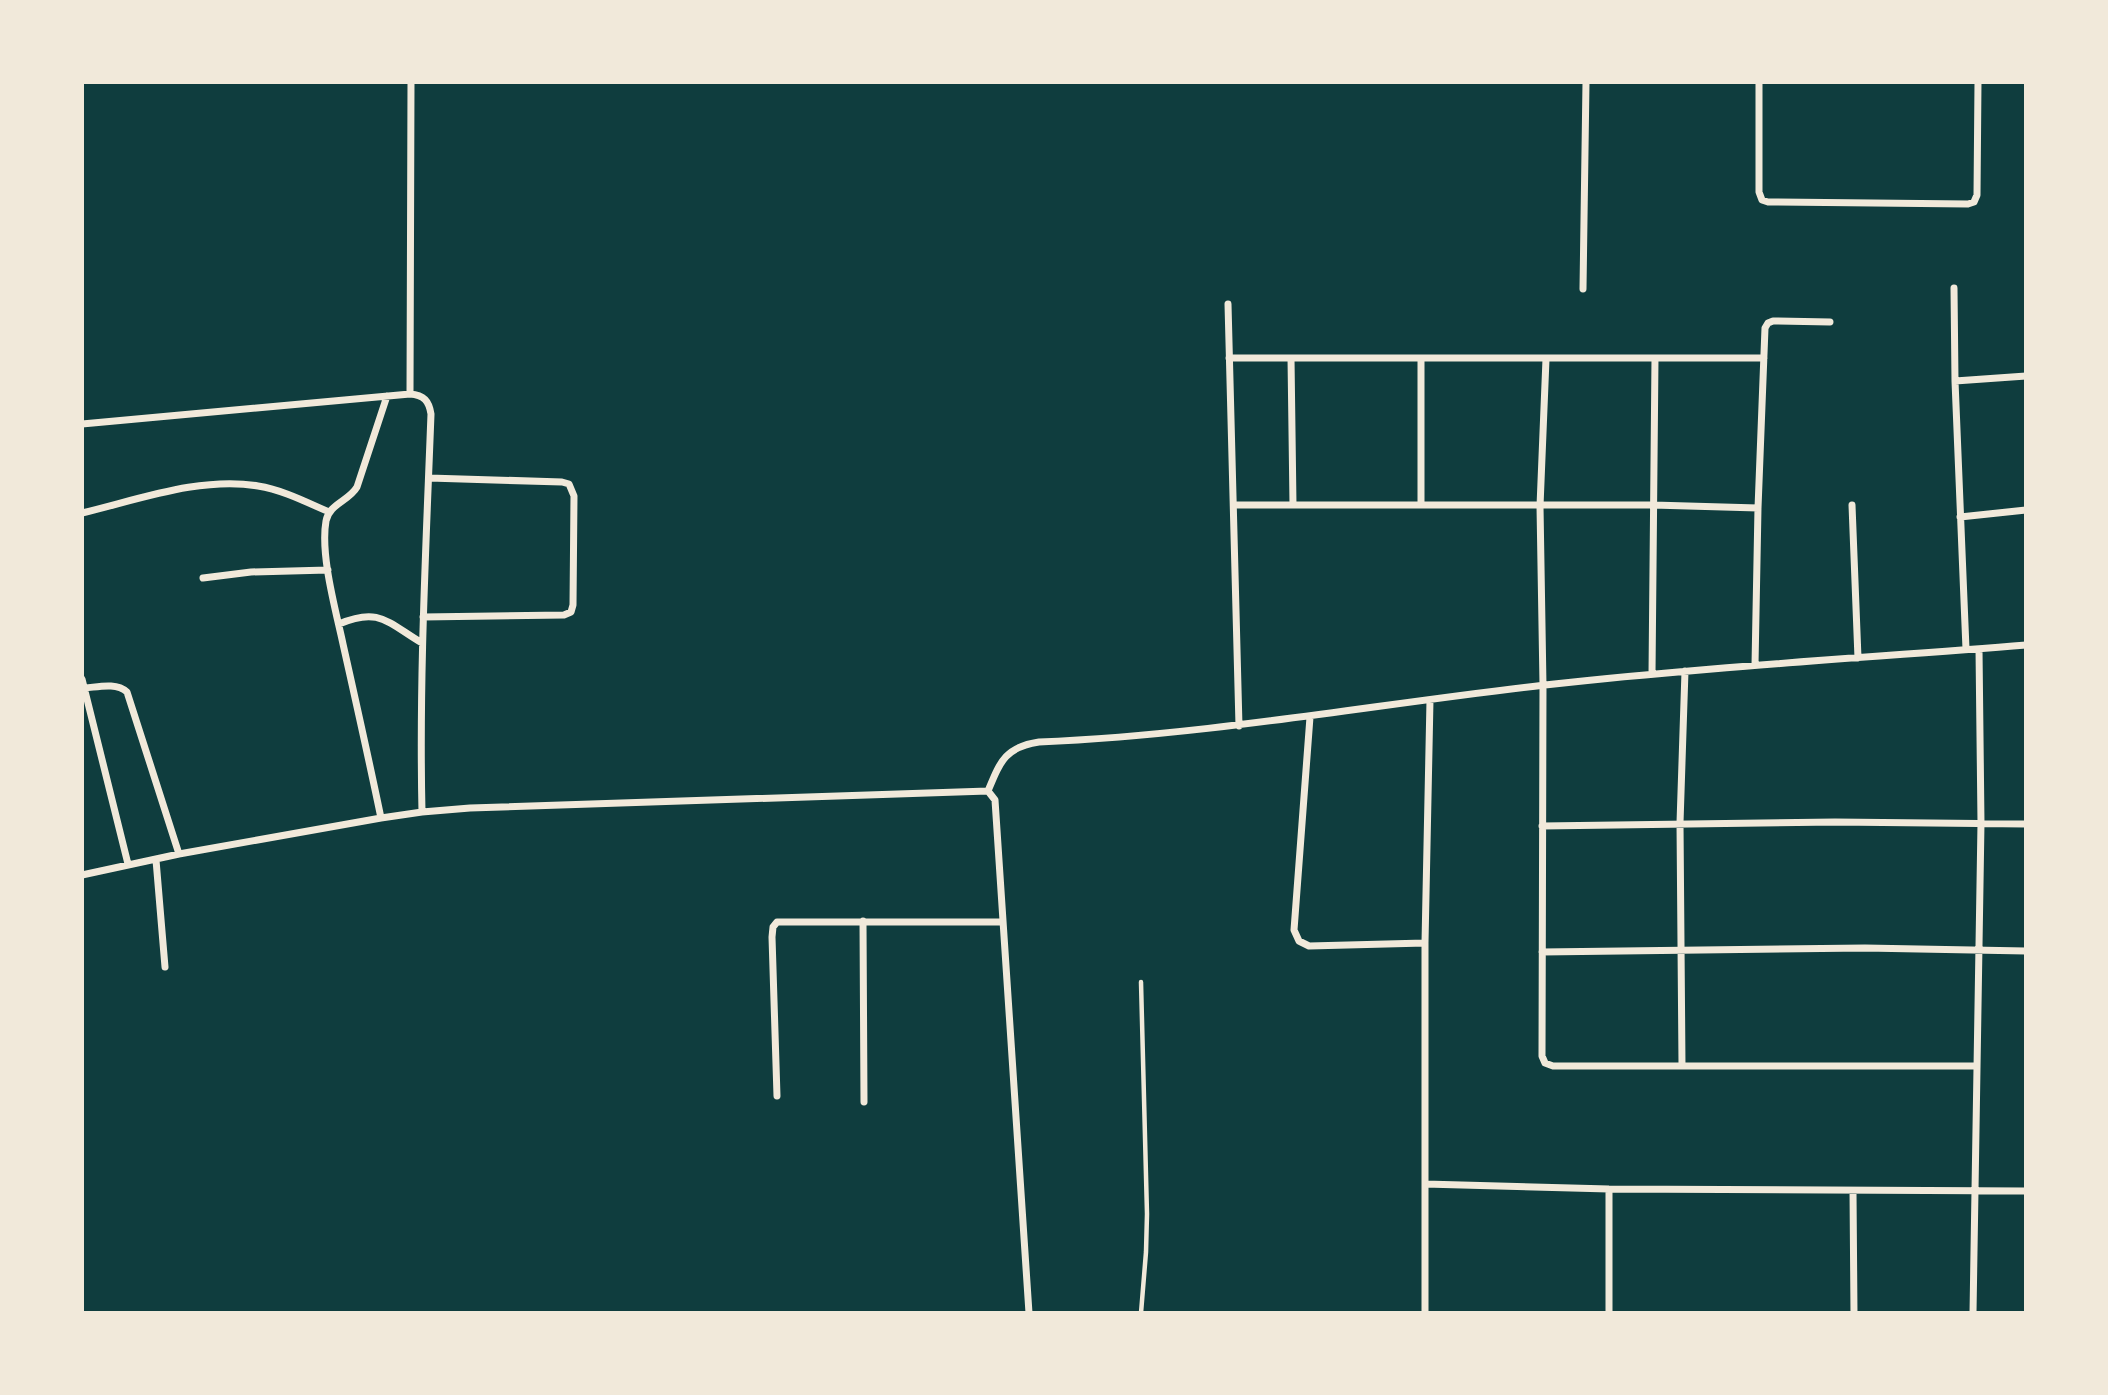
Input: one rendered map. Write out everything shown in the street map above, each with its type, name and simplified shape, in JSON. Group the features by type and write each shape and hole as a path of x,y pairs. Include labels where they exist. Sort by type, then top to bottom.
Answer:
{"street":[{"path":"410,394 411,82"},
{"path":"1583,289 1586,82"},
{"path":"1759,82 1759,192 1762,200 1968,204 1975,202 1977,195 1978,82"},
{"path":"1954,288 1966,649"},
{"path":"1228,304 1240,726"},
{"path":"1755,665 1765,328 1773,321 1829,322"},
{"path":"1229,358 1764,358"},
{"path":"1291,358 1293,505"},
{"path":"1652,674 1655,358"},
{"path":"1421,359 1421,505"},
{"path":"1546,359 1540,506 1543,685 1542,1056 1545,1063 1553,1066 1976,1066"},
{"path":"1955,381 2026,376"},
{"path":"82,424 410,394 419,394 427,399 431,414 422,643 422,812"},
{"path":"381,818 339,624 325,544 329,512 352,495 357,486 387,396"},
{"path":"423,617 564,615 571,612 573,606 574,496 569,484 429,478"},
{"path":"82,513 181,490 222,484 256,485 272,489 329,512"},
{"path":"1234,505 1653,505 1758,508"},
{"path":"1852,505 1858,658"},
{"path":"1960,517 2026,510"},
{"path":"203,578 251,572 328,570"},
{"path":"339,624 356,617 373,616 422,643"},
{"path":"988,791 1000,762 1012,750 1024,744 1139,737 1240,726 1543,685 1652,674 2026,645"},
{"path":"1973,1313 1981,823 1979,649"},
{"path":"1682,1065 1680,950 1685,671"},
{"path":"82,679 128,864"},
{"path":"85,688 115,686 122,687 127,692 180,854"},
{"path":"1425,1313 1425,943 1430,700"},
{"path":"1310,716 1294,930 1299,941 1309,946 1425,943"},
{"path":"82,875 180,854 381,818 470,807 988,791"},
{"path":"988,791 995,800 1029,1313"},
{"path":"1542,826 1681,823 2026,824"},
{"path":"156,860 165,967"},
{"path":"863,921 864,1102"},
{"path":"777,1096 773,927 777,922 1003,922"},
{"path":"1542,952 1865,948 2026,951"},
{"path":"1424,1184 1609,1189 2026,1191"},
{"path":"1609,1189 1609,1313"},
{"path":"1853,1191 1854,1313"}],"lane":[{"path":"1141,982 1147,1214 1141,1313"}]}
